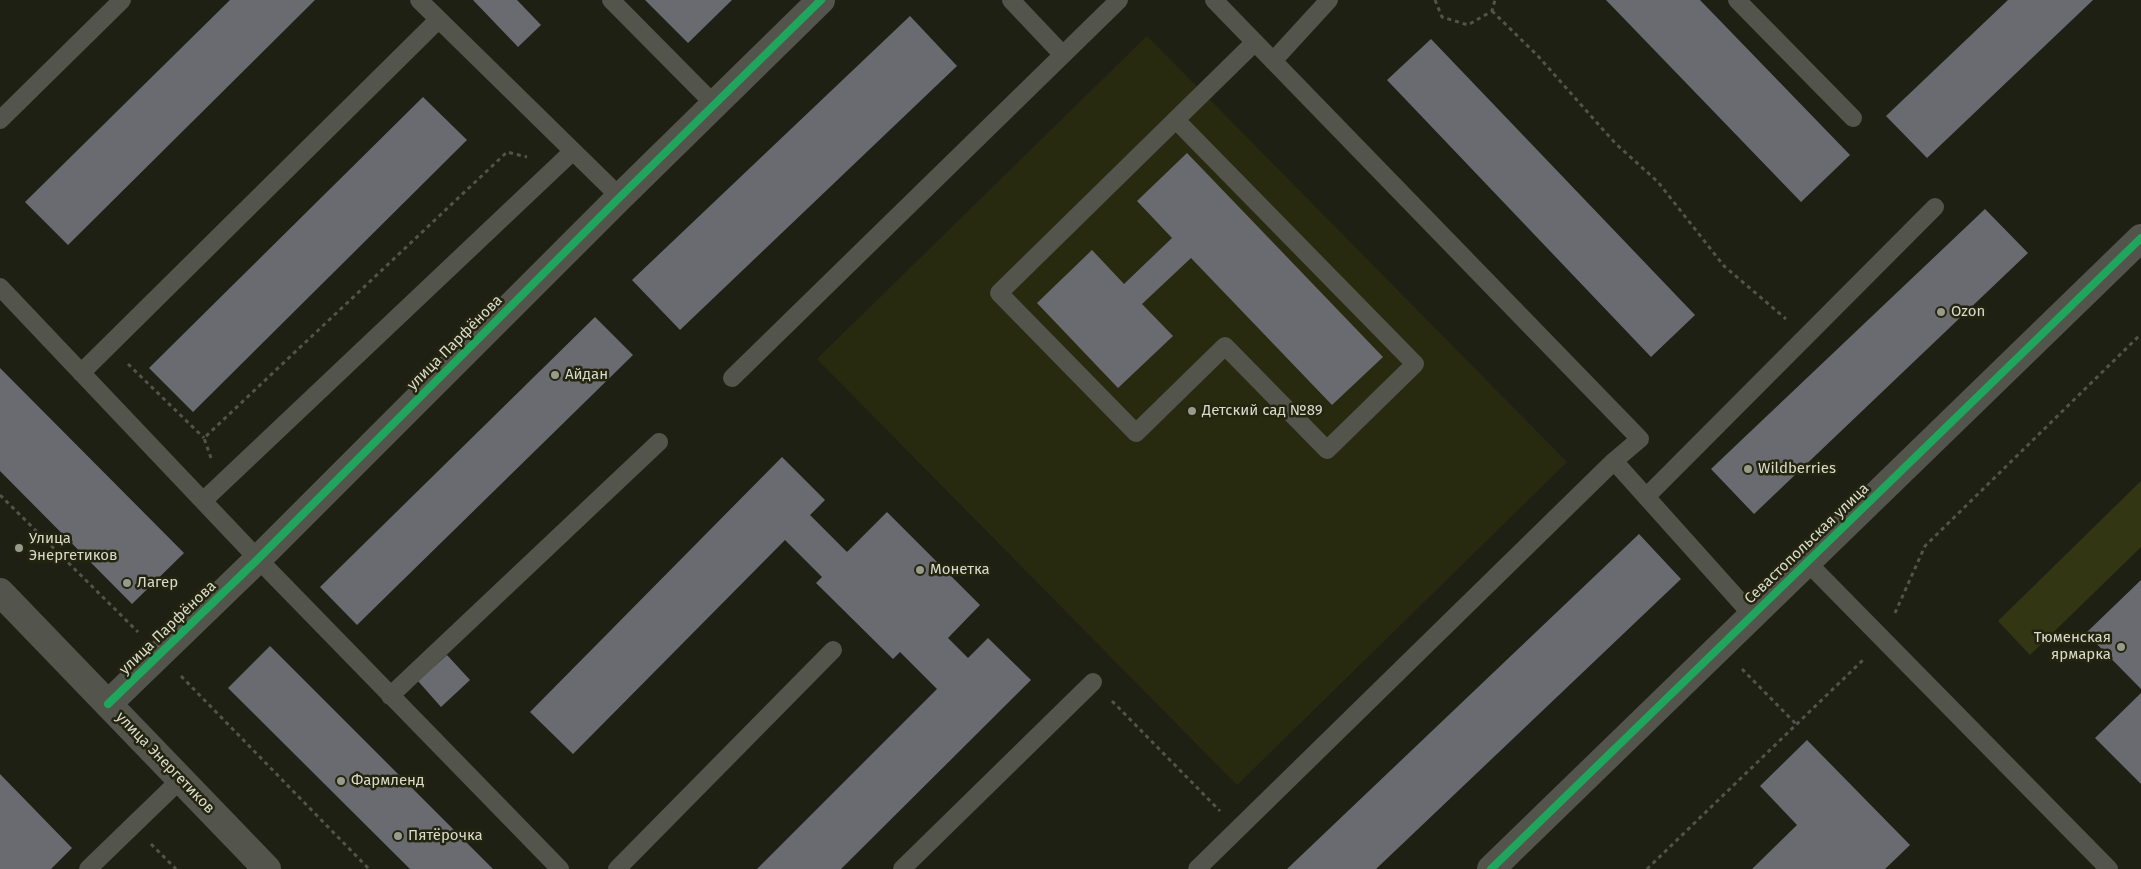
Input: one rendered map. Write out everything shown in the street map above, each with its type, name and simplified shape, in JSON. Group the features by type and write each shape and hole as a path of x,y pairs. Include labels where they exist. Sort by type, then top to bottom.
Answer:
{"street":[{"name":"улица Парфёнова","path":"108,704 258,559 620,197 821,0"},
{"name":"Севастопольская улица","path":"1491,869 2141,238"},
{"name":"улица Энергетиков","path":"0,592 267,869"}],"lane":[{"path":"0,120 122,0"},
{"path":"418,0 620,197"},
{"path":"611,0 714,104"},
{"path":"1011,0 1063,54"},
{"path":"732,378 1119,0"},
{"path":"1197,869 1614,461 1640,438 1214,0"},
{"path":"1273,61 1329,0"},
{"path":"1737,0 1853,118"},
{"path":"81,373 438,20"},
{"path":"1176,120 1416,364 1328,450 1225,346 1136,433 998,293 1255,42"},
{"path":"203,501 572,152"},
{"path":"1646,497 1935,208"},
{"path":"0,287 258,559 560,869"},
{"path":"390,696 659,442"},
{"path":"1614,461 1753,616"},
{"path":"1807,562 2109,869"},
{"path":"617,869 833,650"},
{"path":"902,869 1093,682"},
{"path":"88,869 180,780"}],"path":[{"path":"1435,0 1442,17 1468,25 1492,11 1495,0"},
{"path":"1492,11 1537,55 1615,143 1658,182 1724,266 1806,337"},
{"path":"1648,869 1883,640 1925,546 2141,334"},
{"path":"109,345 204,438"},
{"path":"0,495 160,654 369,869"},
{"path":"1720,647 1797,724"},
{"path":"1093,682 1238,829"},
{"path":"133,826 176,869"}],"shaded area":[{"name":"Детский сад №89","path":"1147,36 1567,462 1237,785 817,359"},
{"path":"2141,481 2141,547 2030,655 1998,621"}],"building":[{"path":"230,0 315,0 68,245 25,202"},
{"path":"473,0 517,0 541,25 518,47"},
{"path":"645,0 732,0 688,43"},
{"path":"1606,0 1700,0 1850,155 1801,202"},
{"path":"2008,0 2093,0 1927,158 1886,116"},
{"path":"910,16 957,66 680,330 632,280"},
{"path":"1431,39 1695,315 1651,357 1387,80"},
{"path":"423,97 467,140 193,412 149,368"},
{"path":"1187,153 1383,357 1332,405 1191,258 1142,304 1173,336 1118,388 1037,303 1092,250 1124,284 1172,238 1137,201"},
{"path":"1985,209 2028,253 1754,514 1711,469"},
{"path":"595,317 633,355 357,625 320,587"},
{"path":"0,368 184,553 132,604 0,471"},
{"path":"782,457 825,500 810,515 847,552 887,512 980,605 948,638 968,658 988,638 1031,680 841,869 757,869 937,689 900,652 893,659 816,583 822,577 785,540 573,754 530,712"},
{"path":"1639,534 1681,579 1376,869 1287,869"},
{"name":"Тюменская ярмарка","path":"2141,580 2141,689 2086,633"},
{"path":"270,646 493,869 410,869 228,688"},
{"path":"447,655 470,680 441,707 418,681"},
{"name":"Тюменская ярмарка","path":"2141,693 2141,784 2095,738"},
{"path":"1807,740 1910,845 1885,869 1752,869 1797,825 1760,786"},
{"path":"0,774 72,848 51,869 0,869"}],"cycle path":[{"path":"108,704 258,559 620,197 821,0"},
{"path":"1491,869 2141,238"}],"place":[{"name":"Ozon","path":"1941,312"},
{"name":"Айдан","path":"555,375"},
{"name":"Детский сад №89","path":"1192,411"},
{"name":"Wildberries","path":"1748,469"},
{"name":"Улица Энергетиков","path":"19,548"},
{"name":"Монетка","path":"920,570"},
{"name":"Лагер","path":"127,583"},
{"name":"Тюменская ярмарка","path":"2121,647"},
{"name":"Фармленд","path":"341,781"},
{"name":"Пятёрочка","path":"398,836"}]}
